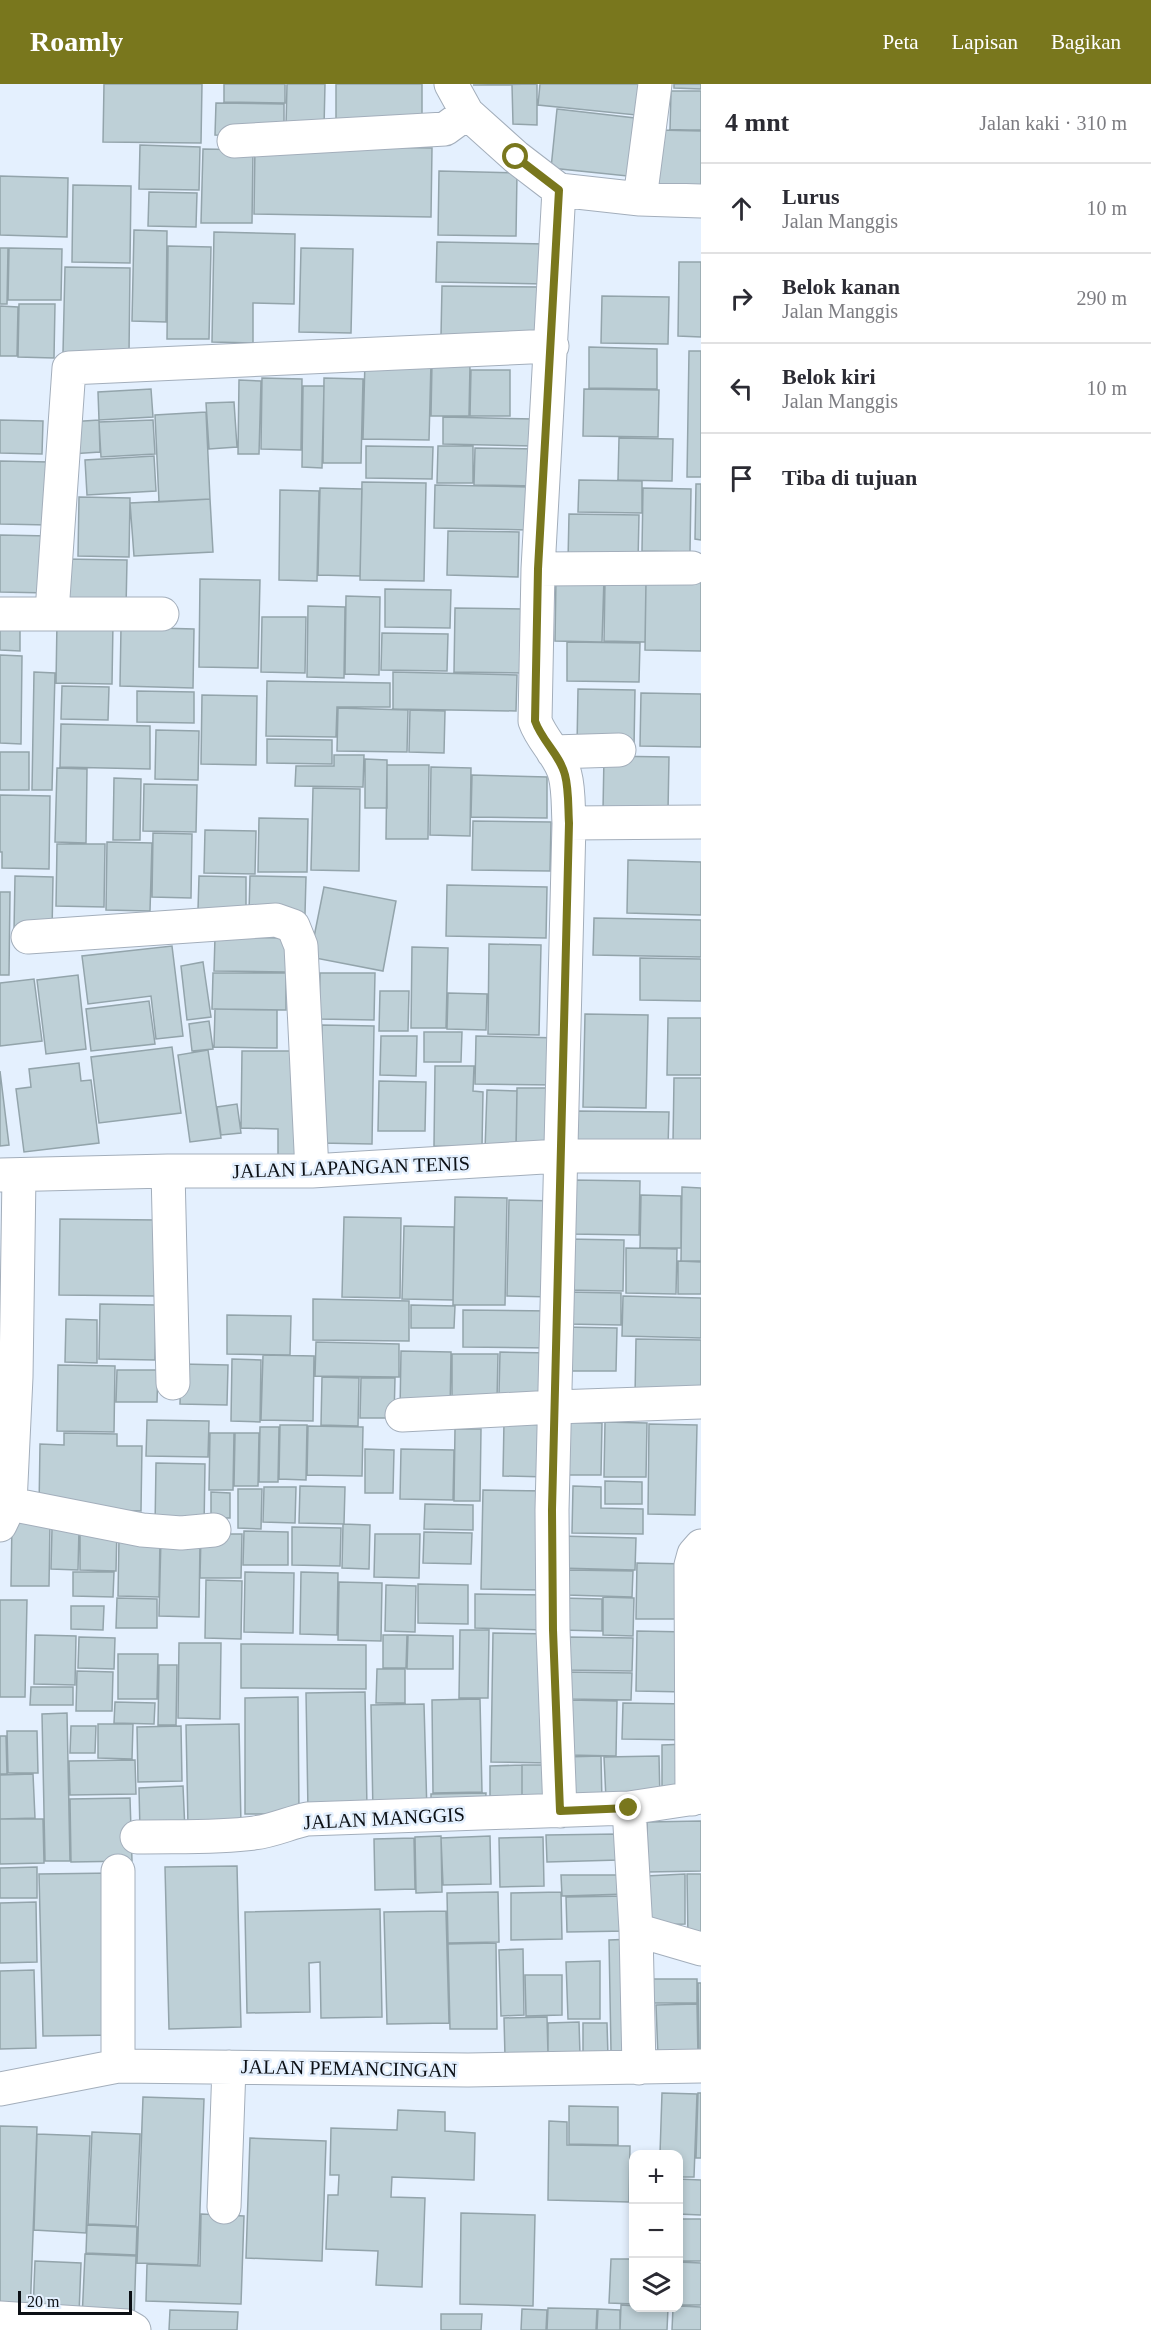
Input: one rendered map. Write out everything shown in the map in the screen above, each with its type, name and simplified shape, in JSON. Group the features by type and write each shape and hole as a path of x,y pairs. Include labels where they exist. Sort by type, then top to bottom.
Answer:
{"street":[{"path":"451,84 467,113 516,157 559,190 640,199 701,201"},
{"path":"640,199 655,84"},
{"path":"234,141 445,129 467,113"},
{"path":"559,190 538,569 535,721 540,736 553,752 565,775 569,823 552,1579 560,1811"},
{"path":"52,612 69,368 552,346"},
{"path":"538,569 692,568"},
{"path":"0,614 52,612 162,614"},
{"path":"553,752 620,750"},
{"path":"569,823 700,822"},
{"path":"28,937 276,920 293,926 300,946 312,1172"},
{"name":"JALAN LAPANGAN TENIS","path":"10,1175 312,1172 560,1156 701,1156"},
{"path":"168,1172 174,1383"},
{"path":"10,1175 16,1377 5,1515 181,1533 214,1530"},
{"path":"402,1415 701,1402"},
{"path":"696,1798 691,1565 694,1554 701,1546"},
{"name":"JALAN MANGGIS","path":"137,1837 252,1834 307,1820 629,1808 696,1798"},
{"path":"629,1808 636,1930 639,2068"},
{"path":"118,1871 118,2066"},
{"path":"636,1930 701,1949"},
{"name":"JALAN PEMANCINGAN","path":"0,2089 118,2066 468,2070 701,2066"},
{"path":"224,2207 230,2067"},
{"path":"0,2318 128,2326 134,2330"}],"building":[{"path":"104,84 202,84 201,143 103,142"},
{"path":"224,84 285,84 285,103 224,102"},
{"path":"287,84 325,84 324,128 286,127"},
{"path":"336,84 422,84 422,127 336,125"},
{"path":"537,84 537,125 513,124 512,85 473,85"},
{"path":"540,84 649,84 646,116 538,105"},
{"path":"674,84 701,84 701,89 674,88"},
{"path":"671,91 701,91 701,130 670,130"},
{"path":"216,103 284,104 284,137 215,135"},
{"path":"557,109 644,119 637,177 551,168"},
{"path":"657,130 701,131 701,190 656,190"},
{"path":"140,145 200,147 199,190 139,189"},
{"path":"255,145 432,148 431,217 254,214"},
{"path":"203,149 253,150 252,223 201,223"},
{"path":"439,171 517,173 516,236 438,235"},
{"path":"0,176 68,178 67,237 0,235"},
{"path":"73,185 131,186 130,263 72,262"},
{"path":"149,192 197,193 196,227 148,226"},
{"path":"134,230 167,231 166,322 132,321"},
{"path":"214,232 295,234 294,304 253,303 253,343 212,342"},
{"path":"437,242 545,244 544,284 436,282"},
{"path":"168,246 211,247 209,339 167,339"},
{"path":"0,248 8,248 7,304 0,304"},
{"path":"9,248 62,249 61,300 8,300"},
{"path":"301,248 353,249 351,333 299,332"},
{"path":"679,262 701,262 701,337 678,336"},
{"path":"65,267 130,268 129,354 63,353"},
{"path":"442,286 540,287 539,338 441,336"},
{"path":"602,296 669,297 668,344 601,343"},
{"path":"19,304 55,304 54,358 18,357"},
{"path":"0,306 18,307 17,356 0,356"},
{"path":"589,347 657,349 657,389 589,388"},
{"path":"689,351 701,351 701,477 687,477"},
{"path":"365,360 431,362 429,440 363,439"},
{"path":"432,363 470,364 469,416 431,416"},
{"path":"471,370 510,370 510,416 470,416"},
{"path":"262,378 302,379 301,450 261,449"},
{"path":"324,378 363,379 361,463 323,463"},
{"path":"239,380 261,381 259,454 238,454"},
{"path":"303,386 324,386 322,468 302,467"},
{"path":"151,389 153,417 99,420 98,392"},
{"path":"584,389 659,390 658,437 583,436"},
{"path":"234,402 237,447 209,449 206,403"},
{"path":"206,412 210,499 159,502 155,415"},
{"path":"443,417 534,419 534,446 443,444"},
{"path":"0,420 43,421 42,454 0,453"},
{"path":"99,420 100,452 70,454 68,422"},
{"path":"153,420 155,454 101,457 99,422"},
{"path":"619,438 673,439 672,481 618,480"},
{"path":"366,446 433,447 432,479 366,478"},
{"path":"438,446 473,446 473,483 437,483"},
{"path":"475,448 537,449 536,486 474,485"},
{"path":"154,456 156,491 87,495 85,460"},
{"path":"0,461 49,462 48,525 0,524"},
{"path":"579,480 642,481 642,513 578,512"},
{"path":"362,482 426,483 424,581 360,580"},
{"path":"696,484 701,484 701,540 695,539"},
{"path":"435,485 529,487 528,530 434,528"},
{"path":"320,488 362,489 360,576 318,575"},
{"path":"643,488 691,489 690,552 642,551"},
{"path":"280,490 319,491 317,581 279,580"},
{"path":"79,497 130,498 129,557 78,556"},
{"path":"210,499 213,552 134,556 130,503"},
{"path":"569,514 639,515 638,562 568,561"},
{"path":"448,531 519,532 518,577 447,575"},
{"path":"0,535 49,536 48,593 0,592"},
{"path":"63,559 127,560 126,609 62,608"},
{"path":"556,577 604,578 602,642 555,641"},
{"path":"200,579 260,580 258,668 199,667"},
{"path":"605,581 646,581 645,642 604,641"},
{"path":"646,581 701,582 701,651 645,650"},
{"path":"385,589 451,590 450,628 385,627"},
{"path":"346,596 380,597 379,675 345,674"},
{"path":"308,606 345,607 344,678 307,677"},
{"path":"455,608 523,609 521,673 454,672"},
{"path":"262,617 306,617 305,673 261,672"},
{"path":"0,620 20,620 20,651 0,650"},
{"path":"57,621 113,622 112,684 56,683"},
{"path":"121,627 194,629 193,688 120,686"},
{"path":"382,633 448,634 447,671 381,670"},
{"path":"567,642 640,643 639,682 567,681"},
{"path":"0,655 22,656 21,744 0,743"},
{"path":"34,672 55,673 52,790 32,790"},
{"path":"393,672 517,675 516,711 393,709"},
{"path":"267,681 390,683 390,707 337,707 336,737 266,736"},
{"path":"62,686 109,687 108,720 61,719"},
{"path":"578,689 635,690 634,747 577,746"},
{"path":"137,691 194,692 194,723 137,722"},
{"path":"641,693 701,694 701,747 640,746"},
{"path":"202,695 257,696 256,765 201,764"},
{"path":"338,708 408,710 407,752 337,751"},
{"path":"410,710 445,711 444,753 409,752"},
{"path":"61,724 150,726 150,769 60,767"},
{"path":"156,730 199,731 198,780 155,779"},
{"path":"267,739 332,740 332,764 267,763"},
{"path":"0,752 29,752 29,790 0,790"},
{"path":"334,755 364,755 363,787 295,786 296,766 334,766"},
{"path":"604,756 669,757 668,811 603,810"},
{"path":"365,759 387,760 387,808 365,808"},
{"path":"387,765 429,765 428,839 386,839"},
{"path":"431,767 471,768 470,836 430,835"},
{"path":"57,768 87,769 86,843 55,842"},
{"path":"472,775 547,777 547,818 471,817"},
{"path":"114,778 141,779 140,840 113,840"},
{"path":"144,784 197,785 196,832 143,831"},
{"path":"313,788 360,789 359,871 311,870"},
{"path":"0,795 50,796 49,869 2,868"},
{"path":"259,818 308,819 307,872 258,872"},
{"path":"473,821 551,822 550,871 472,870"},
{"path":"205,830 256,831 255,874 204,873"},
{"path":"153,833 192,834 191,898 152,897"},
{"path":"107,842 152,843 150,911 106,910"},
{"path":"57,844 105,844 104,907 56,906"},
{"path":"628,860 701,862 701,915 627,913"},
{"path":"15,876 53,877 52,932 14,931"},
{"path":"199,876 246,877 246,910 198,910"},
{"path":"250,876 306,877 305,914 249,913"},
{"path":"447,885 547,887 546,938 446,936"},
{"path":"324,887 396,901 383,971 310,957"},
{"path":"0,892 10,892 9,975 0,975"},
{"path":"594,918 701,920 701,957 593,955"},
{"path":"215,937 286,938 286,972 214,971"},
{"path":"489,944 541,945 539,1035 488,1034"},
{"path":"172,946 183,1036 156,1039 151,996 88,1004 82,956"},
{"path":"412,947 448,948 446,1028 411,1028"},
{"path":"640,958 701,959 701,1001 640,1000"},
{"path":"203,962 211,1017 187,1020 181,966"},
{"path":"213,973 286,973 286,1010 212,1009"},
{"path":"320,973 375,973 374,1020 319,1019"},
{"path":"78,975 86,1049 46,1054 37,980"},
{"path":"34,979 42,1041 0,1046 0,983"},
{"path":"380,991 409,991 408,1031 379,1031"},
{"path":"448,993 487,994 486,1030 447,1029"},
{"path":"149,1001 155,1044 91,1051 86,1009"},
{"path":"215,1009 277,1010 277,1048 214,1047"},
{"path":"585,1014 648,1015 646,1108 583,1107"},
{"path":"668,1018 701,1018 701,1075 667,1075"},
{"path":"209,1021 213,1049 192,1051 189,1024"},
{"path":"322,1025 374,1026 372,1144 320,1143"},
{"path":"424,1032 462,1032 461,1062 424,1062"},
{"path":"381,1036 417,1036 416,1076 380,1075"},
{"path":"476,1036 559,1038 558,1085 475,1084"},
{"path":"172,1047 181,1113 99,1123 91,1057"},
{"path":"208,1050 221,1138 190,1142 178,1055"},
{"path":"242,1051 306,1051 304,1155 278,1155 278,1129 241,1128"},
{"path":"79,1063 81,1081 91,1080 99,1143 24,1152 16,1089 31,1087 29,1069"},
{"path":"435,1066 474,1066 473,1091 483,1092 482,1147 434,1146"},
{"path":"0,1071 9,1145 0,1146"},
{"path":"674,1078 701,1078 701,1143 673,1143"},
{"path":"379,1081 426,1082 425,1131 378,1131"},
{"path":"517,1088 554,1088 553,1146 516,1145"},
{"path":"487,1090 517,1091 516,1151 485,1151"},
{"path":"237,1104 241,1133 221,1135 217,1107"},
{"path":"578,1111 669,1112 668,1147 577,1145"},
{"path":"571,1180 640,1181 639,1235 570,1234"},
{"path":"682,1187 701,1188 701,1261 681,1261"},
{"path":"641,1195 681,1196 681,1248 640,1248"},
{"path":"455,1197 507,1198 505,1305 453,1305"},
{"path":"509,1200 556,1201 554,1297 507,1296"},
{"path":"344,1217 401,1218 400,1298 342,1297"},
{"path":"60,1219 158,1220 157,1296 59,1295"},
{"path":"404,1226 454,1227 453,1300 402,1299"},
{"path":"566,1239 624,1240 623,1291 565,1290"},
{"path":"626,1248 677,1249 676,1294 626,1293"},
{"path":"678,1261 701,1262 701,1294 678,1294"},
{"path":"567,1292 621,1293 621,1325 567,1324"},
{"path":"623,1296 701,1298 701,1338 622,1336"},
{"path":"313,1299 409,1301 409,1341 313,1340"},
{"path":"100,1304 156,1305 155,1360 99,1359"},
{"path":"411,1305 455,1306 454,1328 411,1328"},
{"path":"463,1310 551,1311 551,1348 463,1347"},
{"path":"227,1315 291,1316 290,1355 227,1354"},
{"path":"66,1319 97,1320 97,1363 65,1362"},
{"path":"562,1327 617,1328 616,1371 561,1371"},
{"path":"636,1339 701,1340 701,1397 635,1396"},
{"path":"316,1342 399,1344 399,1377 315,1376"},
{"path":"401,1351 451,1352 450,1412 400,1411"},
{"path":"500,1352 552,1353 552,1395 499,1394"},
{"path":"452,1354 498,1354 497,1400 452,1399"},
{"path":"263,1355 314,1356 313,1421 261,1420"},
{"path":"232,1359 261,1360 260,1422 231,1421"},
{"path":"181,1364 228,1365 227,1405 180,1404"},
{"path":"58,1365 115,1366 114,1432 57,1431"},
{"path":"117,1370 158,1370 157,1402 116,1402"},
{"path":"322,1377 359,1378 358,1426 321,1425"},
{"path":"361,1378 395,1378 394,1418 360,1418"},
{"path":"147,1420 209,1421 208,1457 146,1456"},
{"path":"504,1421 549,1422 548,1477 503,1476"},
{"path":"557,1422 602,1423 601,1475 556,1475"},
{"path":"605,1422 647,1423 646,1477 604,1477"},
{"path":"649,1424 697,1425 695,1515 648,1514"},
{"path":"280,1425 307,1425 306,1480 279,1479"},
{"path":"308,1426 363,1427 362,1476 307,1475"},
{"path":"260,1427 279,1427 278,1482 259,1482"},
{"path":"455,1429 481,1429 480,1501 454,1501"},
{"path":"64,1433 117,1434 117,1446 142,1446 141,1511 39,1509 40,1444 64,1445"},
{"path":"210,1433 234,1433 233,1490 209,1490"},
{"path":"235,1433 259,1433 258,1486 234,1486"},
{"path":"365,1449 394,1450 393,1493 365,1493"},
{"path":"401,1449 454,1450 453,1500 400,1499"},
{"path":"156,1463 205,1464 204,1529 155,1528"},
{"path":"605,1481 642,1482 642,1504 605,1504"},
{"path":"300,1486 345,1487 344,1524 299,1523"},
{"path":"573,1486 601,1487 601,1508 643,1509 643,1534 572,1533"},
{"path":"264,1487 296,1487 295,1523 263,1522"},
{"path":"238,1489 262,1489 261,1529 238,1528"},
{"path":"483,1490 546,1491 544,1590 481,1589"},
{"path":"211,1492 230,1493 230,1518 211,1518"},
{"path":"425,1504 473,1505 473,1530 424,1529"},
{"path":"12,1520 50,1520 49,1586 11,1586"},
{"path":"343,1524 370,1525 369,1569 342,1568"},
{"path":"80,1527 117,1527 116,1571 80,1570"},
{"path":"292,1527 341,1528 340,1566 292,1565"},
{"path":"52,1529 79,1529 78,1570 51,1569"},
{"path":"244,1531 288,1532 288,1565 243,1565"},
{"path":"424,1532 472,1533 471,1564 423,1563"},
{"path":"201,1534 242,1534 241,1578 200,1578"},
{"path":"375,1534 420,1534 419,1578 374,1577"},
{"path":"560,1536 636,1538 635,1570 559,1568"},
{"path":"119,1538 160,1539 159,1597 118,1596"},
{"path":"161,1538 200,1539 199,1617 159,1616"},
{"path":"637,1563 688,1564 687,1619 636,1619"},
{"path":"567,1570 633,1571 632,1597 567,1595"},
{"path":"73,1572 114,1572 113,1597 73,1596"},
{"path":"245,1572 294,1573 293,1633 244,1632"},
{"path":"301,1572 338,1573 337,1635 300,1634"},
{"path":"206,1580 242,1581 241,1639 205,1638"},
{"path":"339,1582 382,1583 381,1641 338,1640"},
{"path":"418,1584 468,1585 468,1624 418,1623"},
{"path":"386,1585 416,1586 415,1632 385,1631"},
{"path":"475,1594 546,1595 545,1630 475,1628"},
{"path":"603,1597 634,1598 633,1636 603,1635"},
{"path":"117,1598 157,1599 157,1628 116,1628"},
{"path":"561,1598 602,1599 602,1631 560,1630"},
{"path":"0,1600 27,1600 25,1697 0,1697"},
{"path":"71,1606 104,1606 103,1630 71,1629"},
{"path":"460,1630 489,1630 488,1698 459,1698"},
{"path":"637,1631 687,1632 686,1692 636,1691"},
{"path":"493,1633 552,1634 550,1763 491,1762"},
{"path":"35,1635 76,1636 75,1685 34,1684"},
{"path":"383,1635 407,1635 406,1668 383,1668"},
{"path":"408,1635 453,1636 453,1669 407,1669"},
{"path":"79,1637 115,1638 114,1669 78,1668"},
{"path":"567,1637 633,1638 632,1671 566,1670"},
{"path":"179,1643 221,1643 220,1719 178,1718"},
{"path":"241,1644 366,1645 366,1689 241,1688"},
{"path":"118,1654 158,1654 157,1699 118,1699"},
{"path":"159,1665 177,1665 176,1725 158,1725"},
{"path":"377,1669 405,1669 405,1703 376,1703"},
{"path":"77,1671 113,1672 112,1711 76,1711"},
{"path":"568,1672 632,1673 631,1700 568,1699"},
{"path":"31,1687 73,1687 73,1705 30,1705"},
{"path":"365,1692 367,1810 308,1811 306,1693"},
{"path":"298,1697 299,1814 245,1814 245,1698"},
{"path":"480,1699 482,1792 433,1793 432,1700"},
{"path":"569,1700 617,1701 616,1756 568,1755"},
{"path":"115,1702 155,1703 154,1724 114,1723"},
{"path":"623,1703 690,1704 690,1740 622,1739"},
{"path":"424,1704 427,1813 373,1814 371,1705"},
{"path":"67,1713 70,1861 45,1861 42,1714"},
{"path":"98,1724 133,1724 132,1759 98,1758"},
{"path":"239,1724 241,1826 188,1827 186,1725"},
{"path":"71,1726 96,1726 95,1753 70,1753"},
{"path":"181,1726 182,1781 138,1782 137,1727"},
{"path":"7,1731 37,1731 38,1773 8,1773"},
{"path":"0,1736 6,1736 7,1774 0,1774"},
{"path":"688,1744 689,1791 662,1791 662,1745"},
{"path":"601,1756 602,1803 565,1804 564,1757"},
{"path":"659,1756 660,1800 606,1799 604,1757"},
{"path":"135,1760 136,1794 70,1795 69,1761"},
{"path":"522,1765 522,1808 490,1807 490,1766"},
{"path":"522,1765 558,1765 558,1809 522,1808"},
{"path":"33,1774 35,1818 0,1819 0,1775"},
{"path":"183,1786 185,1831 140,1832 139,1788"},
{"path":"486,1793 485,1812 431,1813 431,1794"},
{"path":"130,1798 132,1861 71,1862 70,1799"},
{"path":"0,1819 43,1819 44,1863 0,1864"},
{"path":"701,1821 701,1871 648,1872 647,1822"},
{"path":"619,1834 619,1860 547,1862 546,1835"},
{"path":"441,1836 442,1892 416,1893 415,1837"},
{"path":"490,1836 491,1884 443,1885 441,1838"},
{"path":"543,1837 544,1886 500,1887 499,1838"},
{"path":"414,1838 415,1889 375,1890 374,1839"},
{"path":"237,1866 241,2027 169,2029 165,1867"},
{"path":"37,1867 37,1898 0,1898 0,1868"},
{"path":"115,1873 117,2035 43,2036 39,1874"},
{"path":"685,1874 685,1924 647,1925 646,1876"},
{"path":"687,1874 701,1874 701,1940 688,1940"},
{"path":"561,1875 627,1875 627,1894 562,1896"},
{"path":"498,1892 499,1942 448,1943 447,1893"},
{"path":"561,1892 562,1939 511,1940 511,1893"},
{"path":"628,1896 628,1931 567,1932 566,1897"},
{"path":"36,1902 37,1962 0,1963 0,1903"},
{"path":"380,1909 382,2017 321,2018 320,1962 309,1963 310,2012 247,2013 245,1912"},
{"path":"446,1911 449,2023 387,2024 384,1912"},
{"path":"634,1939 636,2051 611,2051 609,1940"},
{"path":"496,1943 497,2029 450,2029 448,1944"},
{"path":"523,1949 524,2015 501,2016 499,1950"},
{"path":"600,1961 600,2019 568,2019 566,1962"},
{"path":"34,1970 36,2048 0,2049 0,1971"},
{"path":"525,1975 562,1975 562,2015 526,2016"},
{"path":"653,1979 697,1979 697,2003 653,2003"},
{"path":"698,1983 701,1983 701,2050 699,2050"},
{"path":"697,2004 698,2057 658,2057 656,2005"},
{"path":"547,2017 548,2055 505,2057 504,2018"},
{"path":"579,2022 580,2055 548,2055 548,2023"},
{"path":"583,2023 607,2023 608,2057 583,2058"},
{"path":"662,2093 697,2094 694,2177 683,2177 683,2150 660,2150"},
{"path":"698,2093 701,2093 701,2158 696,2158"},
{"path":"143,2097 204,2099 198,2265 137,2263"},
{"path":"569,2106 618,2107 618,2145 569,2144"},
{"path":"398,2110 445,2112 445,2131 475,2133 474,2180 392,2177 391,2197 425,2198 422,2287 376,2285 378,2251 326,2249 328,2195 338,2195 339,2175 330,2175 331,2128 397,2130"},
{"path":"549,2121 567,2122 567,2145 630,2146 629,2202 548,2200"},
{"path":"0,2126 37,2127 30,2315 0,2314"},
{"path":"92,2132 140,2134 136,2226 88,2224"},
{"path":"37,2134 90,2136 86,2233 34,2230"},
{"path":"250,2138 326,2141 322,2261 246,2258"},
{"path":"683,2179 701,2180 701,2215 683,2214"},
{"path":"461,2213 535,2215 533,2306 460,2304"},
{"path":"201,2214 244,2216 241,2304 146,2301 147,2264 200,2266"},
{"path":"683,2219 701,2219 701,2261 683,2261"},
{"path":"87,2225 137,2227 136,2255 86,2253"},
{"path":"85,2254 136,2256 134,2321 82,2319"},
{"path":"611,2259 629,2259 629,2304 609,2303"},
{"path":"35,2261 81,2263 79,2314 33,2313"},
{"path":"683,2262 701,2263 701,2305 683,2305"},
{"path":"621,2305 629,2306 629,2312 668,2312 667,2330 620,2330"},
{"path":"683,2306 701,2307 701,2330 672,2330 673,2312 683,2312"},
{"path":"548,2308 597,2309 596,2330 547,2330"},
{"path":"522,2309 547,2310 546,2330 521,2330"},
{"path":"598,2309 620,2310 620,2330 597,2330"},
{"path":"170,2310 238,2312 237,2330 169,2330"},
{"path":"441,2314 482,2314 481,2330 441,2330"}],"route":[{"path":"516,157 559,190 538,569 535,721 540,736 553,752 565,775 569,823 552,1510 553,1630 560,1811 629,1808"}]}
